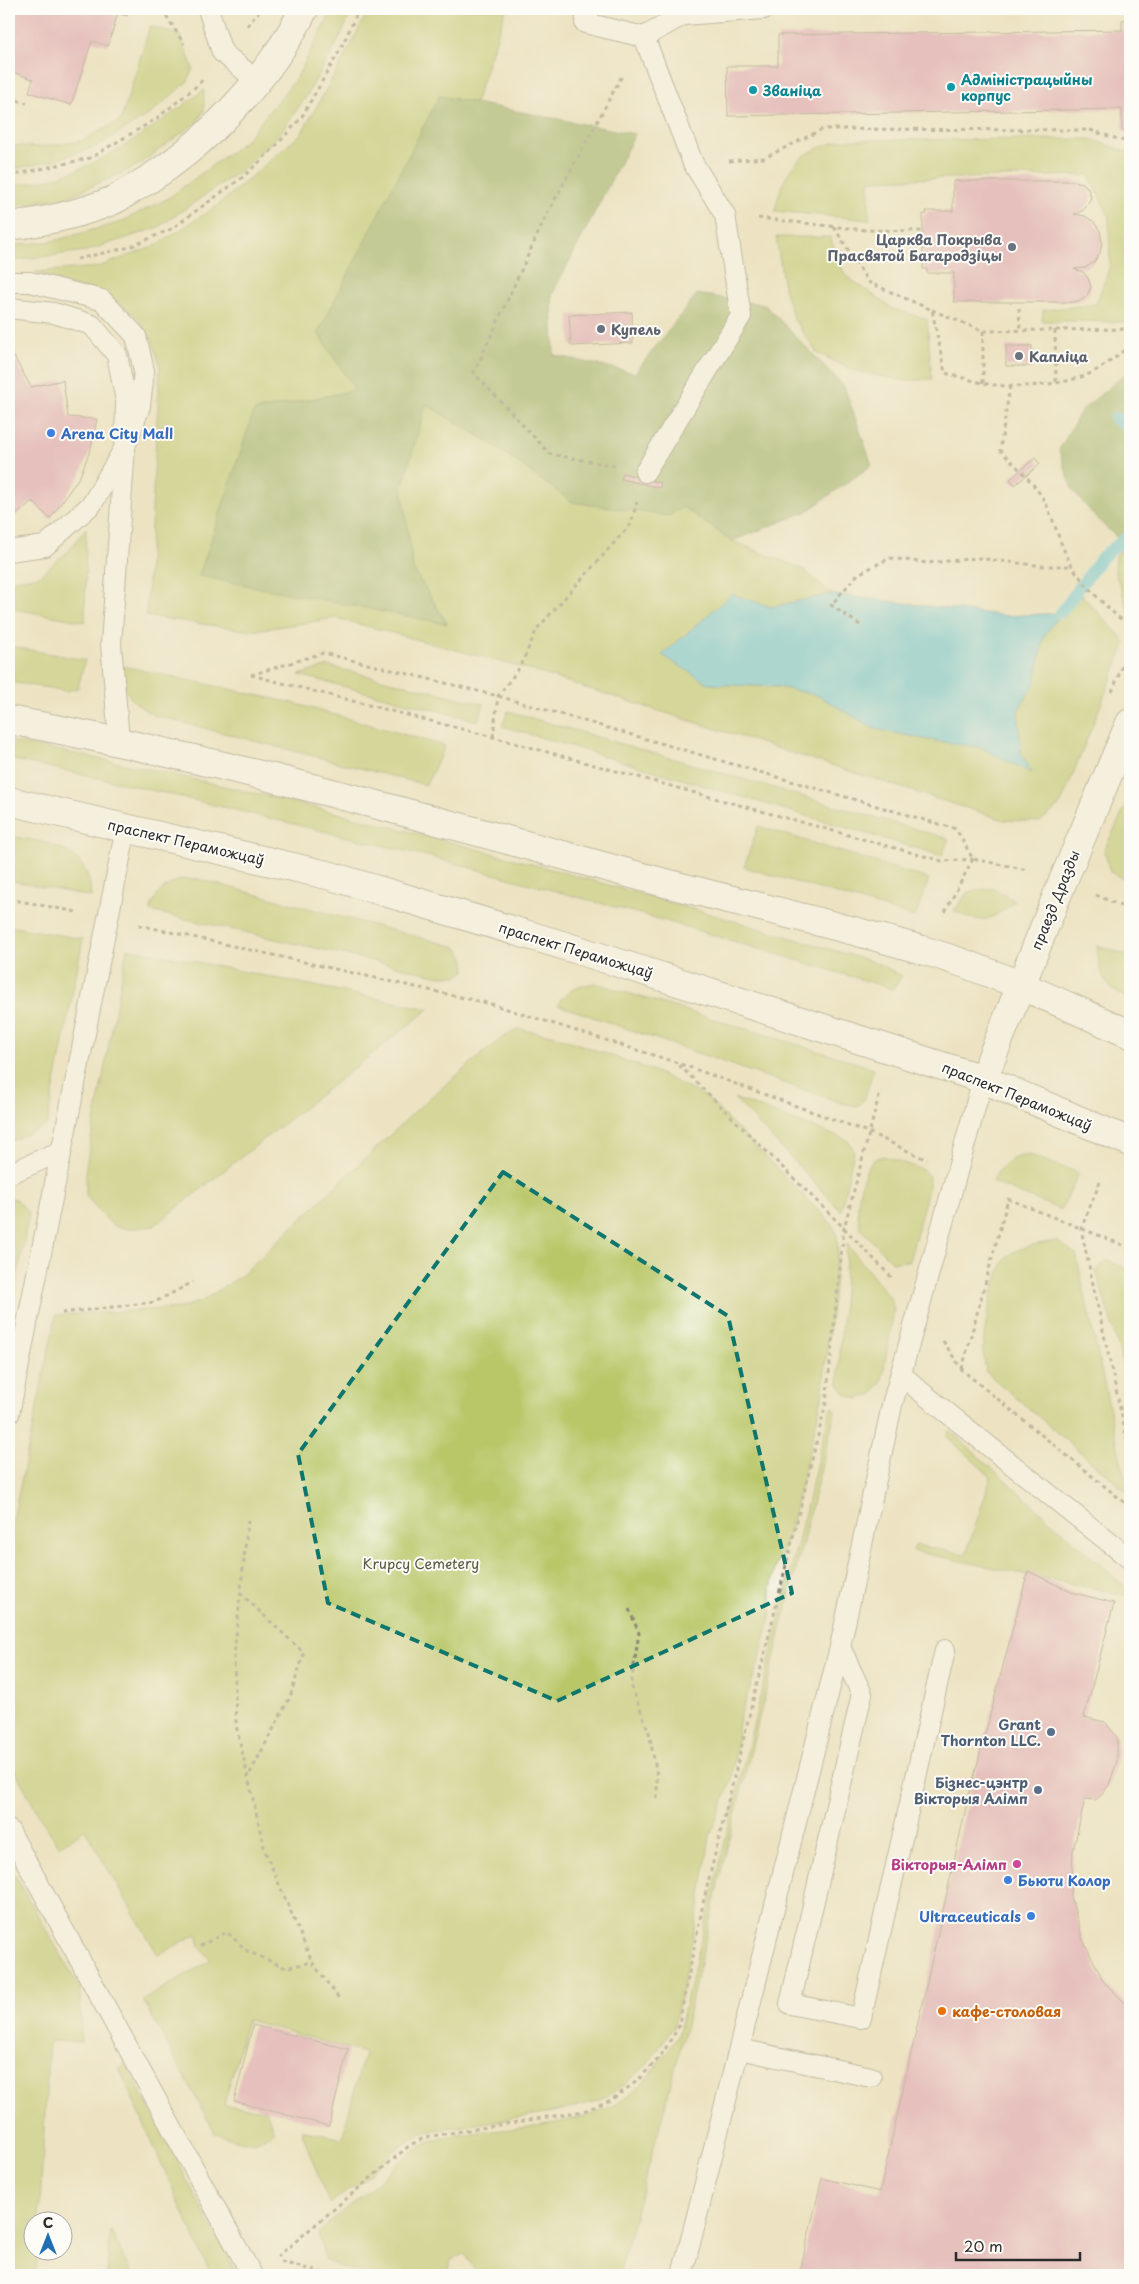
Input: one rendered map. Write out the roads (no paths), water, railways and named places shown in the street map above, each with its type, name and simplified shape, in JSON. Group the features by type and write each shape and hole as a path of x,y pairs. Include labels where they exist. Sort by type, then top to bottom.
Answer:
{"main road":[{"path":"9,226 48,221 110,202 160,174 218,123 257,81 304,9"},
{"path":"9,720 118,740 416,813 637,875 931,952 1021,985 1130,1034"},
{"name":"праезд Дразды","path":"984,1079 1083,831 1130,723"},
{"name":"праспект Пераможцаў","path":"9,801 331,876 581,951 984,1079 1130,1142"}],"lane":[{"path":"208,9 222,52 257,81"},
{"path":"589,9 584,23 644,37 684,12 764,9"},
{"path":"644,37 693,163 725,215 741,316 645,472"},
{"path":"9,282 30,282 102,300 136,336 144,371 140,406 126,447 92,504 45,546 9,551"},
{"path":"9,308 54,313 92,325 117,355 126,401 126,447 111,644 118,740"},
{"path":"9,1414 126,828"},
{"path":"682,2275 840,1647 892,1405 984,1079"},
{"path":"9,1174 61,1151"},
{"path":"901,1374 1130,1559"},
{"path":"840,1647 862,1694 790,2004 861,2018 945,1650"},
{"path":"9,1830 252,2275"},
{"path":"739,2049 870,2077"}],"water":[{"path":"732,594 771,607 832,594 1007,616 1061,613 1044,636 1035,682 1018,711 1021,753 1032,773 979,747 929,740 875,729 817,695 779,687 709,684 662,655"}],"waterway":[{"path":"1115,418 1130,430"},
{"path":"1061,613 1102,557 1130,535"}],"place":[{"name":"Адміністрацыйны корпус","path":"951,87"},
{"name":"Званіца","path":"753,90"},
{"name":"Царква Покрыва Прасвятой Багародзіцы","path":"1012,247"},
{"name":"Купель","path":"601,329"},
{"name":"Капліца","path":"1019,356"},
{"name":"Arena City Mall","path":"51,433"},
{"name":"Grant Thornton LLC.","path":"1051,1732"},
{"name":"Бізнес-цэнтр Вікторыя Алімп","path":"1038,1790"},
{"name":"Вікторыя-Алімп","path":"1017,1864"},
{"name":"Бьюти Колор","path":"1008,1880"},
{"name":"Ultraceuticals","path":"1031,1916"},
{"name":"кафе-столовая","path":"942,2011"}],"park label":[{"name":"Krupcy Cemetery","path":"421,1563"}]}
